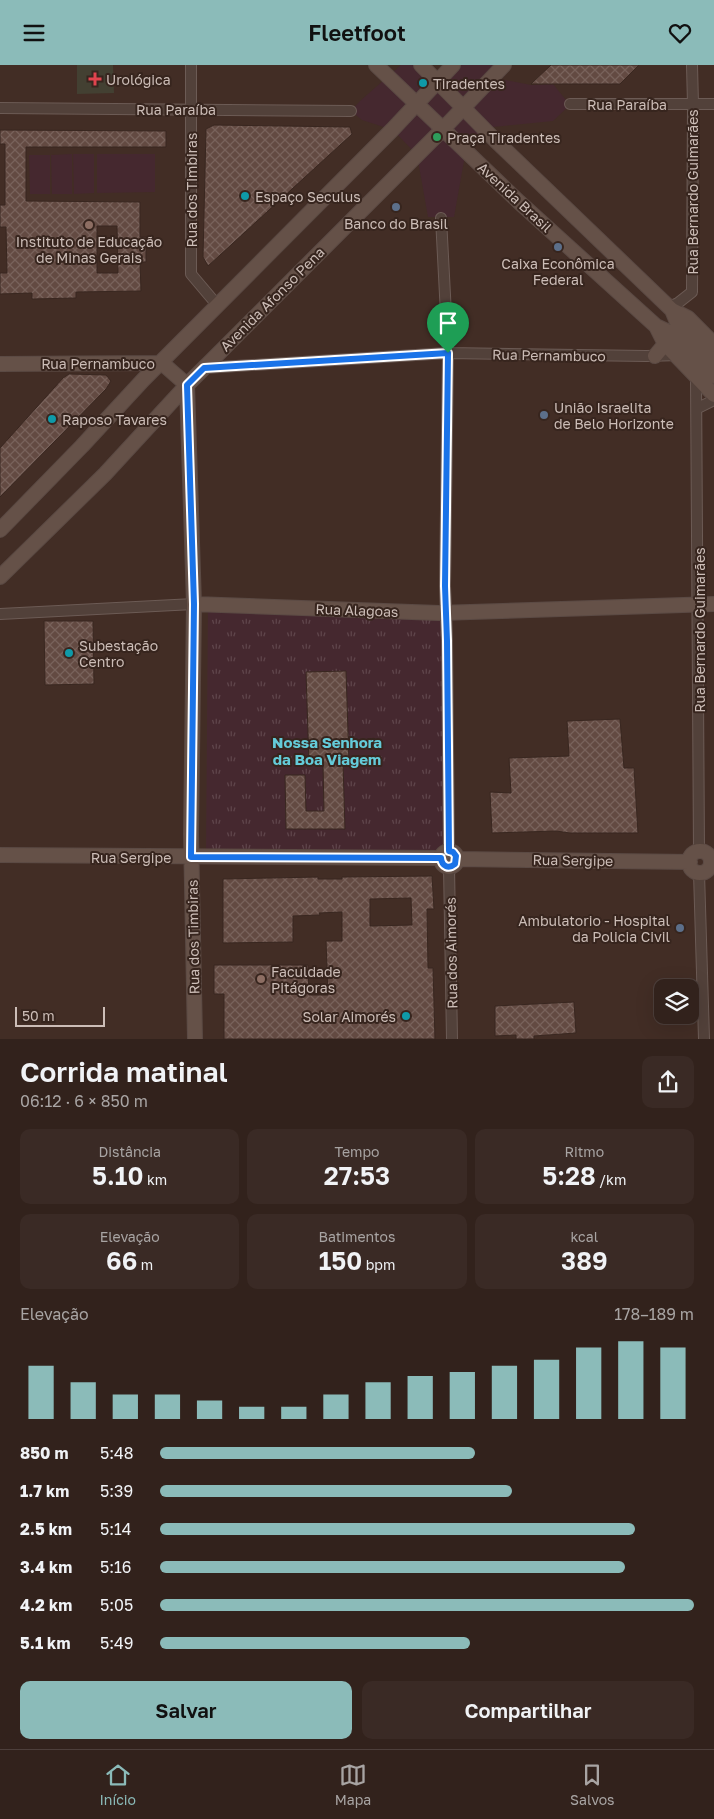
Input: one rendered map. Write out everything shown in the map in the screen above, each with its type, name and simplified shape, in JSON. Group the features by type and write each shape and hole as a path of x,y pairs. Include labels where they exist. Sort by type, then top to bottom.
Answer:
{"main road":[{"name":"Avenida Brasil","path":"376,65 519,202 656,325 708,353"},
{"name":"Avenida Brasil","path":"421,65 496,141 670,309 688,318 708,353 714,376"},
{"path":"438,65 438,81"},
{"path":"1,527 453,65"},
{"name":"Avenida Afonso Pena","path":"0,577 105,474 187,385 443,129 504,65"},
{"name":"Avenida Brasil","path":"670,309 676,356 714,395"},
{"path":"655,356 673,335"},
{"name":"Rua Pernambuco","path":"0,363 162,363 187,385"},
{"name":"Rua dos Timbiras","path":"187,385 194,604 191,857 195,1039"},
{"name":"Rua Alagoas","path":"194,604 446,613 714,604"},
{"path":"707,854 712,862 707,870 699,873 692,869 694,857 707,854"},
{"name":"Rua Sergipe","path":"0,855 449,859 694,857"}],"street":[{"name":"Rua dos Timbiras","path":"191,65 191,273 218,306"},
{"name":"Rua Bernardo Guimarães","path":"670,309 692,292 692,65"},
{"name":"Rua Paraíba","path":"570,105 714,103"},
{"name":"Rua Paraíba","path":"0,108 351,111"},
{"name":"Rua dos Aimorés","path":"441,218 448,353 445,586 452,1039"},
{"name":"Rua Pernambuco","path":"204,368 448,353 655,356 708,353"},
{"name":"Rua Bernardo Guimarães","path":"694,857 698,605 698,408 696,377"},
{"path":"698,408 714,400"},
{"name":"Rua Alagoas","path":"0,614 194,604"},
{"path":"699,873 704,1039"}],"shaded area":[{"name":"Urológica","path":"77,65 113,65 114,93 77,94"}],"green space":[{"name":"Praça Tiradentes","path":"401,65 421,65 438,82 454,65 505,65 495,78 531,85 553,84 570,105 553,121 484,128 467,144 454,217 428,217 417,155 393,130 362,120 351,111"},
{"path":"72,154 72,194 52,194 51,155"},
{"path":"73,154 94,154 94,193 74,194"},
{"path":"97,154 155,154 155,192 97,193"},
{"path":"29,155 50,155 50,194 30,194"},
{"path":"208,604 437,609 444,625 444,852 442,856 206,857"}],"building":[{"path":"551,65 639,65 620,84 531,84"},
{"name":"Espaço Seculus","path":"214,125 350,127 352,134 208,266 203,257 206,129"},
{"path":"0,130 166,131 166,147 26,147 26,201 140,202 140,237 146,237 146,262 140,262 141,291 76,292 76,298 32,299 32,293 0,294 0,273 7,273 6,227 0,227 0,205 5,205 5,144 0,144","holes":["97,226 117,226 118,273 97,273"]},
{"name":"Raposo Tavares","path":"69,374 106,375 111,381 106,389 0,497 0,448 63,378"},
{"name":"Subestação Centro","path":"44,621 93,621 94,684 45,685"},
{"path":"346,671 349,763 343,763 345,829 286,829 285,775 305,775 306,811 324,811 323,764 309,764 306,672"},
{"path":"620,719 624,768 634,768 638,833 570,833 556,831 492,833 490,792 511,793 509,758 569,756 567,721"},
{"path":"432,876 434,909 427,909 428,968 433,968 435,1039 224,1039 224,994 214,994 214,965 308,965 309,995 328,995 326,941 342,941 342,912 293,916 293,942 223,943 223,879 318,877 318,879 342,879 342,877","holes":["411,898 412,925 370,926 370,899"]},
{"path":"574,1002 576,1033 534,1036 534,1039 516,1039 516,1035 495,1036 495,1006"}],"place":[{"name":"Urológica","path":"95,79"},
{"name":"Tiradentes","path":"423,83"},
{"name":"Praça Tiradentes","path":"437,137"},
{"name":"Espaço Seculus","path":"245,196"},
{"name":"Banco do Brasil","path":"396,207"},
{"name":"Instituto de Educação de Minas Gerais","path":"89,225"},
{"name":"Caixa Econômica Federal","path":"558,247"},
{"name":"União Israelita de Belo Horizonte","path":"544,415"},
{"name":"Raposo Tavares","path":"52,419"},
{"name":"Subestação Centro","path":"69,653"},
{"name":"Ambulatorio - Hospital da Policia Civil","path":"680,928"},
{"name":"Faculdade Pitágoras","path":"261,979"},
{"name":"Solar Aimorés","path":"406,1016"}],"district":[{"name":"Nossa Senhora da Boa Viagem","path":"327,750"}],"route":[{"path":"448,353 445,586 449,851 453,852 456,856 455,864 451,867 446,867 442,863 441,858 191,857 194,604 187,385 204,368 448,353"}]}
